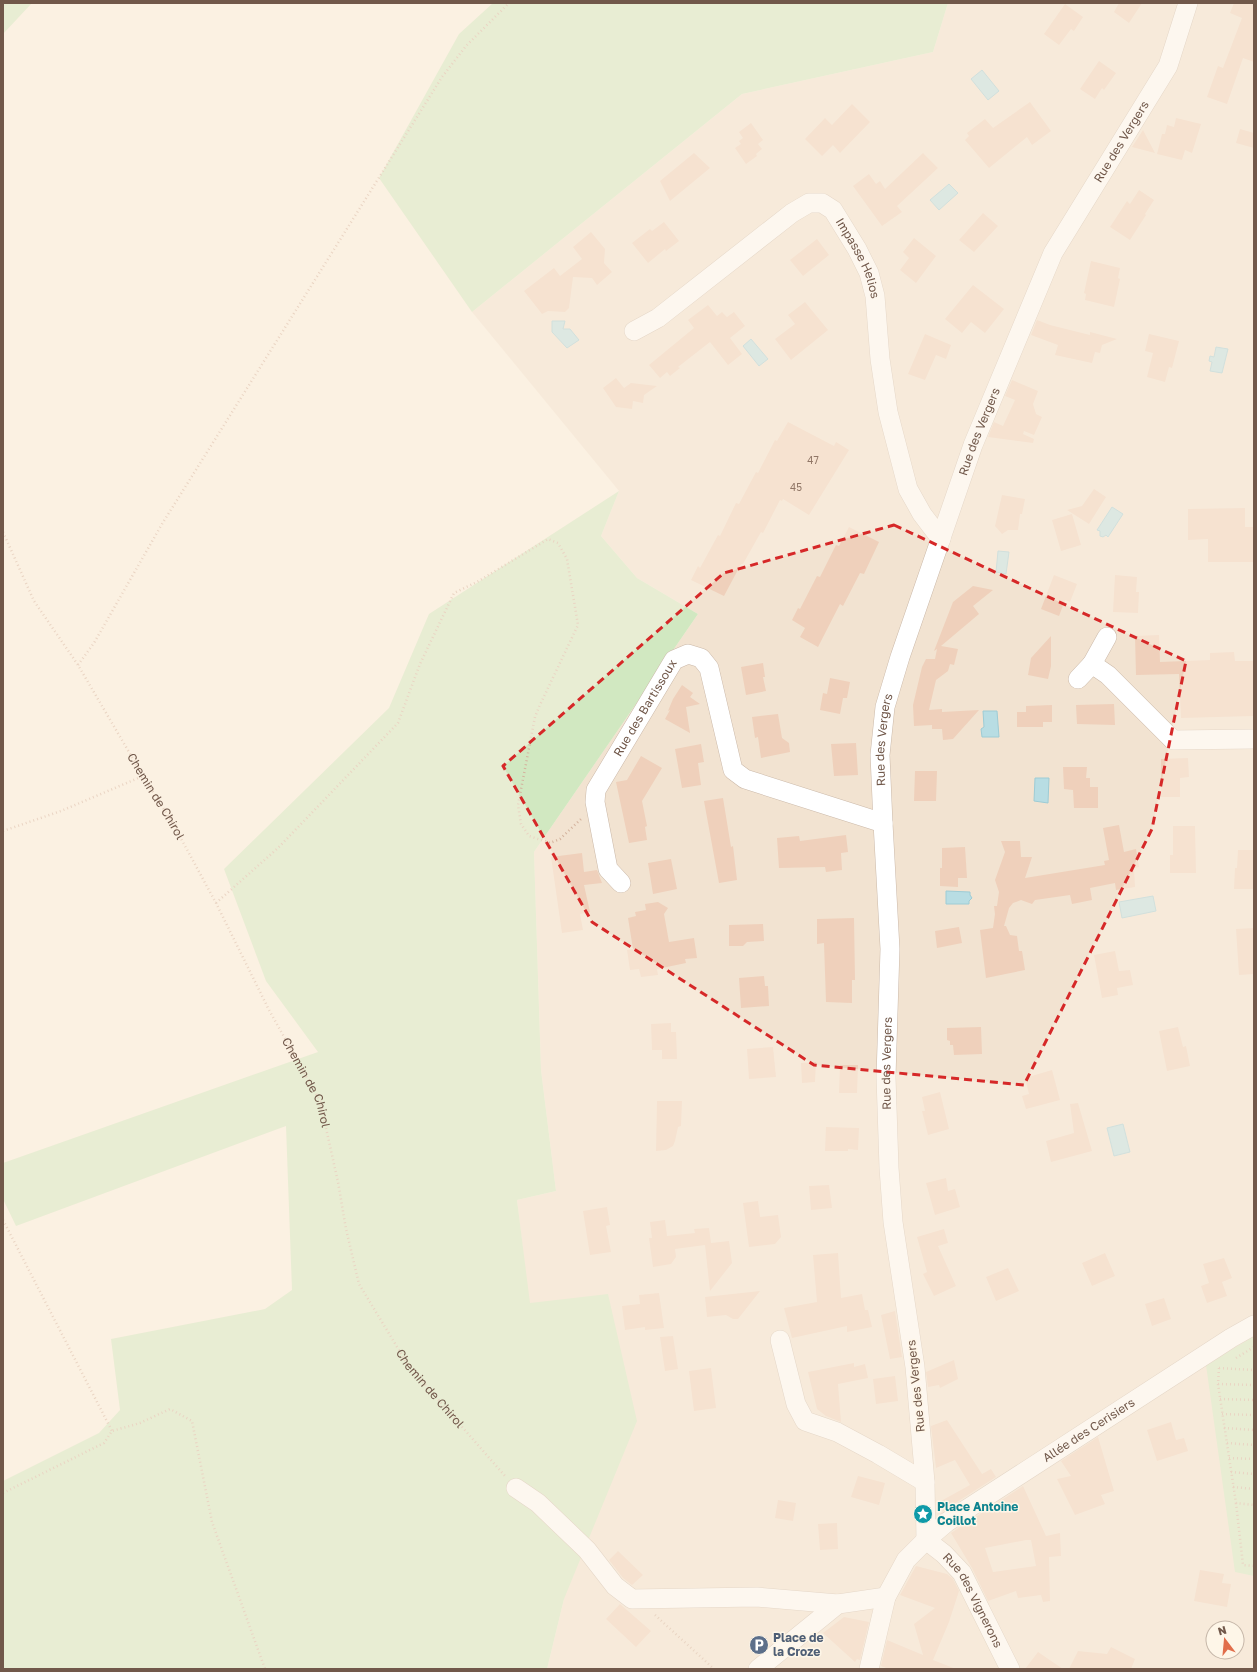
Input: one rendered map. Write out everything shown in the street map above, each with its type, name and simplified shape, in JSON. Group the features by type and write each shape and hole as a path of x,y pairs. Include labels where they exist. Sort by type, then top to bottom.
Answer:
{"street":[{"name":"Rue des Vergers","path":"926,1540 925,1482 915,1366 893,1222 889,1168 886,1077 890,949 880,755 885,707 900,656 942,539 973,445 1053,253 1168,66 1188,3"},
{"name":"Impasse Helios","path":"634,331 658,318 792,213 809,203 822,203 833,210 857,249 869,273 875,296 880,359 888,412 908,489 922,514 942,539"},
{"path":"1078,679 1092,664 1107,638"},
{"name":"Rue des Bartissoux","path":"621,883 608,869 596,802 596,790 674,660 688,654 701,658 709,668 733,770 745,779 883,823"},
{"path":"1092,664 1108,675 1173,740 1254,739"},
{"name":"Allée des Cerisiers","path":"926,1540 947,1522 1231,1338 1254,1325"},
{"path":"780,1340 796,1404 805,1421 837,1432 925,1482"},
{"path":"516,1488 538,1503 587,1550 615,1586 632,1599 756,1597 838,1604 886,1597"},
{"path":"864,1668 886,1597 906,1560 926,1540"},
{"name":"Rue des Vignerons","path":"926,1540 944,1554 962,1573 1010,1669"},
{"path":"758,1669 838,1604"}],"path":[{"path":"78,665 94,643 166,518 442,77 466,46 509,3"},
{"name":"Chemin de Chirol","path":"3,532 34,601 78,665 143,776 172,822 216,904 269,1010 320,1102 359,1284 408,1365 516,1488"},
{"path":"216,904 278,848 398,723 420,664 454,593 477,582 548,539 558,543 567,559 578,625 539,707 536,717 518,805 521,824 529,836 550,842 560,839 596,802"},
{"path":"3,831 61,811 143,776"},
{"path":"3,1220 112,1431"},
{"path":"1230,1361 1254,1347"},
{"path":"1218,1368 1224,1365"},
{"path":"1218,1368 1254,1370"},
{"path":"1218,1368 1218,1384 1236,1502 1243,1565 1254,1566"},
{"path":"1218,1384 1254,1385"},
{"path":"1220,1399 1254,1400"},
{"path":"3,1493 104,1443 112,1431 140,1423 170,1409 192,1421 212,1522 265,1669"},
{"path":"1222,1414 1254,1415"},
{"path":"1224,1428 1254,1430"},
{"path":"1227,1443 1254,1445"},
{"path":"1229,1458 1254,1459"},
{"path":"1231,1472 1254,1474"},
{"path":"1233,1488 1254,1489"},
{"path":"1236,1502 1254,1505"},
{"path":"632,1599 646,1606 672,1632 714,1669"}],"highlighted area":[{"path":"894,525 1186,661 1152,829 1024,1085 814,1065 592,922 503,766 724,573"}],"shaded area":[{"path":"948,3 1254,3 1254,1669 547,1669 564,1599 517,1200 556,1191 541,1070 534,852 698,614 637,578 601,536 619,491 472,312 742,94 933,52"}],"green space":[{"path":"3,3 32,3 3,34"},
{"path":"493,3 948,3 933,52 742,94 472,312 379,178 459,34"},
{"path":"619,491 601,536 637,578 698,614 534,852 541,1070 556,1191 517,1200 530,1303 608,1294 637,1421 564,1599 547,1669 3,1669 3,1481 99,1433 120,1410 111,1339 265,1309 292,1290 286,1126 16,1226 3,1199 3,1163 318,1052 266,981 224,869 389,708 429,614"},
{"path":"1254,1336 1254,1576 1235,1572 1206,1365"}],"water":[{"path":"982,70 999,91 988,100 971,79"},
{"path":"949,184 958,193 939,210 930,200"},
{"path":"552,321 565,321 563,329 570,329 579,340 567,348 552,332"},
{"path":"751,339 768,359 759,366 743,346"},
{"path":"1216,347 1228,349 1222,373 1210,371 1212,362 1209,361 1210,356 1214,357"},
{"path":"1112,507 1123,514 1108,537 1106,535 1103,537 1100,536 1100,531 1097,530"},
{"path":"998,551 1009,552 1006,574 996,572"},
{"path":"983,711 997,711 999,737 982,737 981,729 984,727"},
{"path":"1035,778 1049,778 1048,803 1034,801"},
{"path":"946,891 970,892 972,898 969,901 969,904 946,904"},
{"path":"1153,896 1156,911 1122,918 1119,902"},
{"path":"1123,1124 1130,1152 1114,1156 1107,1128"}],"building":[{"path":"1119,3 1142,3 1129,23 1114,12"},
{"path":"1234,3 1254,3 1254,62 1243,58 1227,104 1207,97 1218,66 1223,68 1242,18 1230,13"},
{"path":"1065,4 1083,17 1074,31 1071,29 1059,45 1044,34"},
{"path":"1099,61 1116,73 1104,90 1102,88 1095,99 1080,89"},
{"path":"1030,102 1051,131 1032,145 1027,137 989,168 965,140 969,136 967,133 985,119 993,128"},
{"path":"852,104 870,122 840,153 833,145 822,156 805,139 825,118 832,125"},
{"path":"1176,118 1201,124 1192,153 1185,150 1182,160 1157,154 1162,134 1165,134 1167,125 1174,127"},
{"path":"751,123 763,140 758,144 762,149 756,154 757,156 746,164 735,148 741,144 739,141 743,138 739,132"},
{"path":"1240,129 1254,133 1254,148 1236,143"},
{"path":"1143,130 1155,153 1132,147"},
{"path":"694,153 710,168 670,201 660,181"},
{"path":"923,153 938,168 897,206 902,212 882,226 853,186 869,174 876,184 880,181 885,189"},
{"path":"1139,190 1154,200 1130,240 1110,227 1127,201 1130,204"},
{"path":"983,213 998,226 974,252 959,240"},
{"path":"664,222 679,241 666,251 665,249 648,263 632,243 650,229 652,231"},
{"path":"591,232 605,249 604,263 612,272 597,285 592,278 573,277 569,308 565,312 548,311 542,314 524,291 554,268 560,276 582,259 573,247"},
{"path":"914,238 936,256 916,283 900,270 909,258 903,252"},
{"path":"817,239 829,255 803,276 790,260"},
{"path":"1091,261 1120,268 1118,278 1120,279 1114,307 1085,300 1086,294 1084,293"},
{"path":"973,285 1004,309 985,333 971,322 962,333 945,319"},
{"path":"805,302 828,330 791,360 775,339 795,324 788,315"},
{"path":"708,305 717,316 722,312 727,317 734,312 745,326 730,338 742,354 728,365 710,342 678,367 680,368 670,376 667,372 660,378 649,365 694,328 688,320"},
{"path":"1037,320 1050,325 1090,335 1090,332 1117,339 1102,345 1100,353 1095,352 1092,363 1055,355 1058,345 1031,335"},
{"path":"925,334 951,345 946,359 936,355 925,380 908,374"},
{"path":"1149,334 1179,341 1172,368 1169,367 1165,382 1147,377 1153,353 1145,351"},
{"path":"616,378 624,388 631,383 657,386 644,395 643,403 633,401 632,409 616,407 603,388"},
{"path":"1012,380 1038,391 1033,404 1036,414 1042,417 1034,435 1024,431 1023,434 1034,439 1033,443 988,437 994,422 1003,426 1015,400 1005,396"},
{"path":"788,422 834,446 836,442 849,450 809,515 783,499 782,501 780,500 763,533 761,532 743,564 741,564 724,596 691,580 698,566 700,568 718,535 720,536 736,503 739,504 756,472 758,473 775,440 777,441"},
{"path":"1094,489 1106,497 1089,524 1067,510 1082,506"},
{"path":"1002,495 1025,499 1022,514 1020,514 1018,530 1008,530 1002,534 995,526"},
{"path":"1245,508 1245,527 1254,527 1254,562 1208,562 1208,539 1188,540 1188,509"},
{"path":"1072,514 1081,545 1061,551 1052,520"},
{"path":"849,527 879,542 864,574 860,573 843,606 840,604 818,647 800,637 805,628 792,620 798,608 800,609 817,576 820,577 836,545 839,546"},
{"path":"1054,575 1077,584 1070,602 1065,600 1059,616 1041,609"},
{"path":"1115,575 1137,577 1136,592 1139,592 1138,613 1113,612"},
{"path":"973,586 993,590 973,606 979,614 941,646 958,649 954,665 950,664 948,671 936,680 929,710 942,709 942,712 979,710 953,739 943,740 942,729 932,729 932,725 914,726 913,705 922,667 926,659 935,659 937,649 934,651 953,602"},
{"path":"1159,635 1160,662 1210,660 1210,653 1234,652 1235,661 1254,661 1254,716 1181,718 1179,674 1136,675 1135,636"},
{"path":"1051,636 1051,666 1048,679 1028,675 1031,658"},
{"path":"763,663 765,677 763,677 766,691 746,695 741,667"},
{"path":"830,678 850,682 847,698 843,698 840,714 820,710 823,693 827,694"},
{"path":"682,685 693,693 690,697 700,704 686,707 690,733 665,719 670,710 668,711 673,699"},
{"path":"1114,704 1115,725 1077,724 1076,705"},
{"path":"1052,705 1052,722 1043,722 1043,727 1017,727 1017,712 1026,712 1026,706"},
{"path":"778,714 782,738 789,743 790,752 761,758 758,737 755,738 752,717"},
{"path":"856,743 858,775 834,776 831,744"},
{"path":"701,744 704,762 698,763 701,785 682,788 675,749"},
{"path":"641,756 662,768 642,801 647,826 645,827 647,840 629,843 616,782 627,780"},
{"path":"1188,758 1189,777 1180,778 1180,797 1161,797 1161,759"},
{"path":"1063,767 1087,767 1086,778 1090,778 1090,787 1098,787 1098,808 1074,808 1073,790 1064,789"},
{"path":"915,771 937,771 936,801 914,801"},
{"path":"723,798 731,847 733,846 737,880 719,883 704,801"},
{"path":"1119,825 1124,852 1136,849 1139,867 1134,868 1135,887 1116,890 1115,883 1090,888 1092,900 1072,904 1070,895 1035,900 1032,904 1021,900 1013,903 1009,908 1004,926 1006,926 1010,935 1017,936 1019,951 1022,951 1025,970 986,978 980,930 993,928 995,914 994,906 997,906 999,892 995,880 1005,852 1001,841 1020,841 1021,857 1032,857 1025,878 1105,865 1104,861 1109,860 1103,828"},
{"path":"1173,826 1195,826 1196,873 1170,873 1170,855 1173,855"},
{"path":"846,835 848,852 841,853 842,870 826,872 825,867 779,868 777,838 799,836 800,841"},
{"path":"965,847 967,878 958,878 958,887 940,886 942,848"},
{"path":"1238,850 1254,850 1253,889 1234,889"},
{"path":"582,853 584,872 597,870 602,883 584,885 590,912 580,914 583,930 562,933 551,857"},
{"path":"671,859 677,889 653,894 648,863"},
{"path":"658,902 668,908 664,914 669,942 694,938 697,958 685,959 686,963 657,969 658,975 641,977 639,969 630,970 627,950 633,949 628,918 636,916 635,912 646,910 645,904"},
{"path":"854,918 855,980 852,980 852,1003 826,1002 824,943 817,944 817,919"},
{"path":"763,924 764,941 747,942 743,946 729,946 729,925"},
{"path":"959,927 962,943 937,948 935,931"},
{"path":"1254,928 1254,974 1239,975 1236,929"},
{"path":"1115,951 1119,971 1130,970 1133,985 1117,988 1118,995 1102,998 1094,955"},
{"path":"764,976 765,986 768,986 769,1006 741,1008 739,978"},
{"path":"671,1023 671,1032 676,1032 677,1059 662,1059 662,1050 652,1050 651,1024"},
{"path":"981,1027 982,1054 954,1055 953,1045 950,1045 950,1041 947,1040 947,1028"},
{"path":"1178,1027 1183,1047 1186,1046 1190,1066 1167,1071 1159,1031"},
{"path":"773,1047 776,1077 749,1079 747,1049"},
{"path":"816,1062 815,1082 802,1083 801,1063"},
{"path":"840,1065 858,1065 857,1093 839,1093"},
{"path":"1052,1070 1060,1100 1026,1109 1022,1096 1029,1094 1025,1078"},
{"path":"940,1092 949,1129 928,1135 922,1111 925,1111 922,1097"},
{"path":"657,1101 682,1101 681,1126 678,1127 673,1146 666,1150 656,1151"},
{"path":"1078,1103 1092,1151 1051,1162 1046,1141 1074,1133 1070,1104"},
{"path":"826,1127 859,1128 858,1150 848,1149 848,1151 825,1151"},
{"path":"946,1178 948,1191 955,1189 960,1207 935,1215 926,1183"},
{"path":"829,1185 832,1208 811,1210 809,1186"},
{"path":"758,1201 760,1217 778,1215 781,1237 775,1244 749,1247 743,1203"},
{"path":"607,1207 610,1225 606,1226 611,1252 590,1255 583,1211"},
{"path":"665,1220 667,1236 695,1233 694,1229 709,1228 711,1243 729,1241 732,1263 710,1291 705,1245 675,1249 676,1257 671,1264 653,1267 649,1238 652,1238 650,1222"},
{"path":"944,1229 948,1243 938,1246 956,1286 934,1296 923,1274 927,1272 917,1237"},
{"path":"838,1253 841,1298 862,1294 865,1310 868,1310 872,1327 847,1332 847,1326 792,1338 784,1308 817,1302 813,1255"},
{"path":"1105,1253 1115,1276 1092,1286 1082,1263"},
{"path":"1224,1258 1232,1278 1222,1282 1227,1296 1207,1303 1201,1286 1209,1283 1203,1264"},
{"path":"1008,1268 1019,1291 996,1301 986,1277"},
{"path":"760,1291 738,1319 733,1319 726,1315 707,1317 705,1297"},
{"path":"659,1293 664,1328 645,1330 645,1327 625,1330 622,1306 640,1304 639,1295"},
{"path":"1164,1298 1171,1319 1152,1326 1145,1304"},
{"path":"895,1311 902,1357 890,1359 881,1315"},
{"path":"673,1336 678,1369 665,1371 660,1337"},
{"path":"954,1360 958,1379 940,1388 939,1385 928,1387 926,1372"},
{"path":"854,1363 854,1367 865,1364 868,1378 838,1384 841,1422 826,1416 817,1409 808,1372"},
{"path":"711,1368 716,1408 694,1411 689,1371"},
{"path":"895,1376 898,1401 876,1404 873,1379"},
{"path":"947,1420 982,1474 991,1469 996,1477 943,1511 941,1501 970,1485 955,1460 936,1468 931,1426"},
{"path":"1171,1422 1176,1440 1184,1438 1188,1451 1157,1461 1147,1430"},
{"path":"1098,1437 1114,1491 1101,1495 1105,1504 1075,1515 1057,1479 1071,1476 1061,1461"},
{"path":"858,1476 885,1483 879,1505 851,1497"},
{"path":"1023,1486 1046,1536 1060,1533 1061,1556 1049,1557 1050,1601 1043,1602 1041,1595 1018,1598 1016,1591 988,1601 972,1568 951,1533","holes":["1031,1540 1036,1566 993,1572 985,1548"]},
{"path":"778,1500 796,1503 793,1521 775,1518"},
{"path":"837,1523 838,1549 820,1550 818,1524"},
{"path":"618,1551 643,1575 632,1585 623,1578 609,1560"},
{"path":"916,1566 947,1574 953,1579 959,1591 949,1622 933,1660 956,1669 889,1669 881,1666 887,1640 923,1655 914,1624 935,1608 900,1595"},
{"path":"1200,1570 1224,1574 1222,1583 1231,1584 1227,1607 1194,1601"},
{"path":"620,1604 651,1631 636,1647 606,1619"},
{"path":"844,1617 869,1622 860,1660 857,1659 855,1662 823,1633"},
{"path":"1111,1647 1135,1659 1131,1669 1069,1669 1078,1651 1107,1654"},
{"path":"1038,1652 1063,1669 1025,1669"}],"place":[{"name":"Place Antoine Coillot","path":"923,1514"},
{"name":"Place de la Croze","path":"759,1645"}]}
